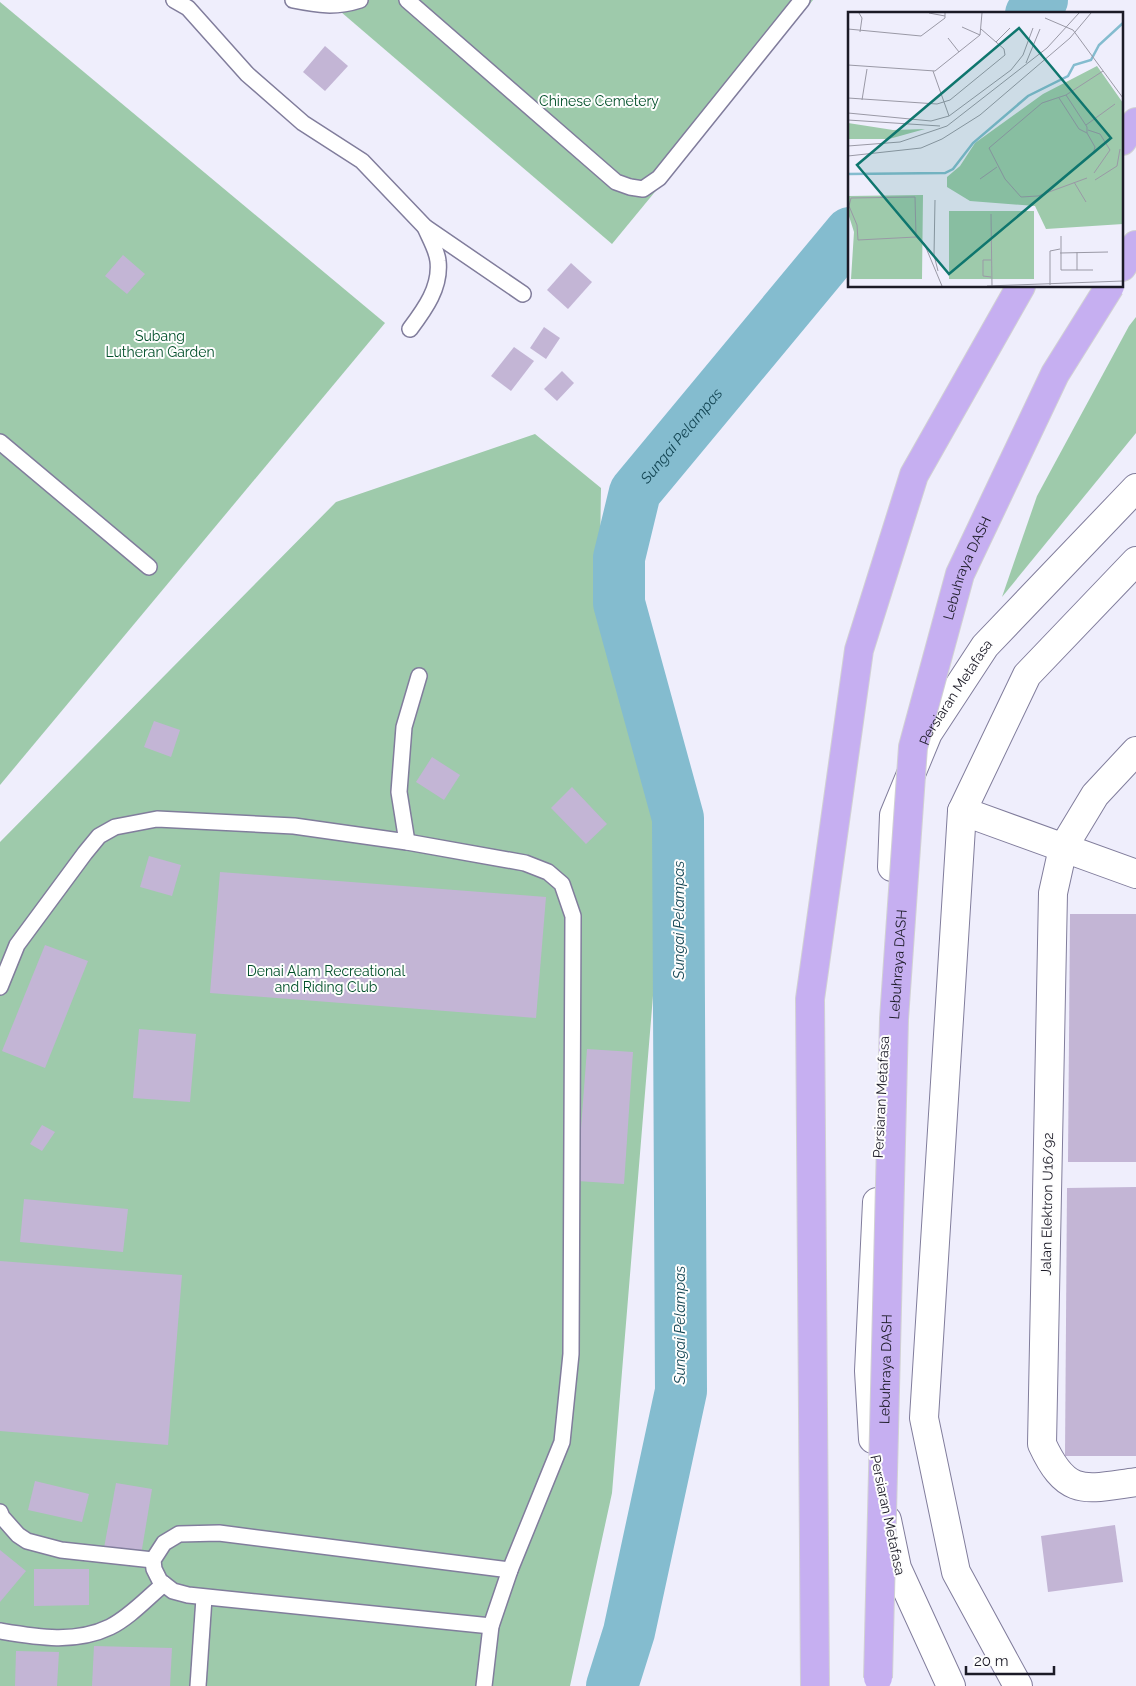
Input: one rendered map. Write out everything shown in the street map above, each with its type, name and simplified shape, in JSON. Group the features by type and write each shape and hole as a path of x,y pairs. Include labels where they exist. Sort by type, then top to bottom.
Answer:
{"highway":[{"path":"1124,138 1136,122"},
{"path":"1124,264 1136,245"},
{"path":"815,1686 810,999 859,650 914,475 1020,288"},
{"name":"Lebuhraya DASH","path":"878,1686 894,1018 913,747 960,574 1054,374 1109,288"}],"street":[{"name":"Persiaran Metafasa","path":"951,1686 897,1568 874,1456 869,1371 894,815 928,733 985,646 1136,488"},
{"path":"1018,1686 956,1572 924,1418 962,811 1027,675 1136,561"},
{"name":"Jalan Elektron U16/92","path":"1136,751 1095,794 1064,848 1053,893 1042,1444 1051,1463 1068,1482 1088,1488 1136,1482"},
{"path":"962,811 1136,874"}],"lane":[{"path":"174,0 188,8 247,74 303,123 362,161 425,227 523,294"},
{"path":"292,0 315,5 344,5 360,0"},
{"path":"407,0 616,182 643,189 659,178 802,0"},
{"path":"410,329 428,303 438,276 438,259 425,227"},
{"path":"0,442 149,567"},
{"path":"407,842 399,792 404,727 419,676"},
{"path":"0,987 17,945 99,836 115,827 156,818 294,826 407,842 525,864 548,872 562,884 572,916 571,1354 562,1442 510,1570 491,1626 484,1686"},
{"path":"0,1512 2,1517 18,1535 27,1541 61,1550 153,1560"},
{"path":"491,1626 188,1596 173,1591 160,1581 153,1560 164,1543 179,1534 219,1533 510,1570"},
{"path":"0,1631 44,1638 77,1637 110,1627 130,1613 164,1584"},
{"path":"198,1686 204,1598"}],"green space":[{"name":"Chinese Cemetery","path":"327,0 813,0 612,244"},
{"name":"Subang Lutheran Garden","path":"0,2 385,323 0,785"},
{"path":"1136,317 1136,433 1002,597 1037,496 1129,326"},
{"name":"Denai Alam Recreational and Riding Club","path":"535,434 601,488 599,616 667,826 612,1493 570,1686 0,1686 0,842 336,502"}],"building":[{"path":"325,46 348,66 325,91 303,72"},
{"path":"123,255 145,274 127,294 105,276"},
{"path":"571,263 592,282 568,309 547,290"},
{"path":"544,327 560,338 546,359 530,348"},
{"path":"514,347 534,361 511,391 491,376"},
{"path":"562,371 574,383 557,401 544,389"},
{"path":"154,721 180,730 171,757 144,747"},
{"path":"432,757 460,775 444,800 416,782"},
{"path":"572,787 607,824 586,844 551,808"},
{"path":"149,856 181,865 172,896 140,887"},
{"path":"220,872 546,897 536,1018 210,993"},
{"path":"1070,914 1136,914 1136,1162 1068,1162"},
{"path":"45,945 88,961 45,1068 2,1051"},
{"path":"139,1029 196,1034 190,1102 133,1098"},
{"path":"587,1049 633,1052 624,1184 577,1181"},
{"path":"42,1125 55,1132 42,1151 30,1144"},
{"path":"1136,1187 1136,1456 1065,1456 1067,1188"},
{"path":"24,1199 128,1209 123,1252 20,1242"},
{"path":"0,1261 182,1275 168,1445 0,1431"},
{"path":"35,1481 89,1494 82,1522 28,1510"},
{"path":"116,1483 152,1489 141,1555 104,1548"},
{"path":"1115,1525 1123,1582 1048,1592 1041,1536"},
{"path":"0,1550 26,1571 0,1602"},
{"path":"34,1569 89,1569 89,1605 34,1606"},
{"path":"94,1646 172,1648 170,1686 92,1686"},
{"path":"16,1651 59,1652 57,1686 15,1686"}],"waterway":[{"name":"Sungai Pelampas","path":"1033,12 1042,0"},
{"name":"Sungai Pelampas","path":"612,1686 629,1632 681,1391 678,818 619,603 619,558 635,492 848,235"}]}
